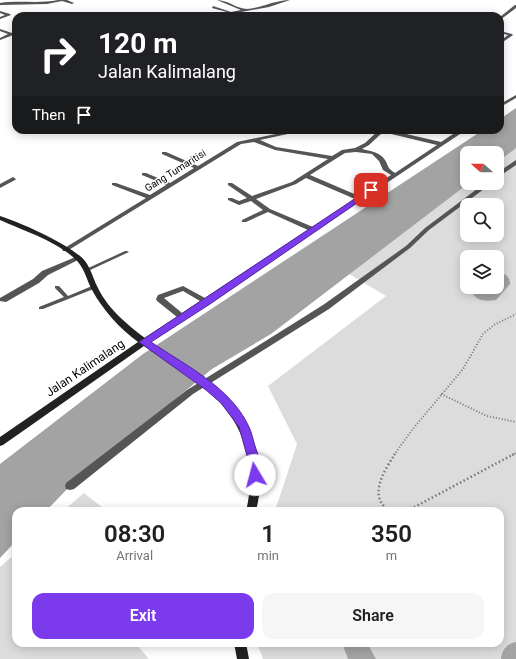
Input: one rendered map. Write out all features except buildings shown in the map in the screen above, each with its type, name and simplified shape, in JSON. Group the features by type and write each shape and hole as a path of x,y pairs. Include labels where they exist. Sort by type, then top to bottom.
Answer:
{"main road":[{"path":"0,218 78,258 86,270 94,287 119,321 146,344 225,400 244,426 255,463 256,487 252,507"},
{"name":"Jalan Kalimalang","path":"0,442 146,344"},
{"path":"241,647 243,659"}],"street":[{"path":"0,4 20,0 56,2 63,0 72,3"},
{"path":"219,0 245,10"},
{"path":"213,7 230,12 288,0"},
{"path":"504,16 516,6"},
{"path":"0,12 9,15 0,18"},
{"path":"0,30 12,33"},
{"path":"504,33 511,35 504,40"},
{"path":"0,39 12,34"},
{"path":"504,104 516,96"},
{"name":"Gang Tumaritisi","path":"65,250 239,143 252,139 285,134"},
{"path":"356,150 377,134"},
{"path":"399,134 442,144"},
{"name":"Jalan Kalimalang","path":"146,344 182,317 207,302 359,198 457,134"},
{"path":"252,139 275,148 332,158"},
{"path":"230,199 237,203 252,199 306,176 344,151 356,150 374,154 382,160 385,169 394,175"},
{"path":"164,153 198,168"},
{"path":"504,171 516,162"},
{"path":"144,174 170,185"},
{"path":"306,176 359,198"},
{"path":"0,186 13,179"},
{"path":"114,184 150,197"},
{"path":"230,184 268,210 314,230"},
{"path":"70,486 201,382 326,307 408,247 427,229 480,190"},
{"path":"244,220 268,210"},
{"path":"3,300 36,281 45,273 78,258"},
{"path":"182,317 160,299 161,297 183,288 207,302"}],"lane":[{"path":"86,270 127,252"},
{"path":"57,287 66,297"},
{"path":"41,308 94,287"}],"path":[{"path":"385,507 381,504 378,493 384,473 413,428 465,366 485,331 491,326 516,314"},
{"path":"441,394 494,418 507,422 516,422"},
{"path":"415,507 516,453"}],"shaded area":[{"path":"516,108 516,148 504,157 504,146 460,146 460,190 271,334 212,369 70,486 50,507 12,507 12,545 0,558 0,464 143,354 477,134 504,134 504,116"},
{"path":"516,147 516,659 263,659 258,647 504,647 504,507 276,507 297,444 268,386 386,296 349,274 460,188 460,190 504,190 504,156"},
{"path":"504,275 509,279 510,284 504,291"},
{"path":"473,294 501,294 496,300 489,301 475,297"},
{"path":"84,493 102,507 68,507"},
{"path":"12,556 12,647 138,647 149,659 0,659 0,567"},
{"path":"516,642 516,659 501,659 502,652 510,644"},
{"path":"344,647 369,647 376,659 348,659"}],"route":[{"path":"255,475 255,463 250,445 244,426 237,414 225,400 210,387 144,342 207,302 371,190"}]}
